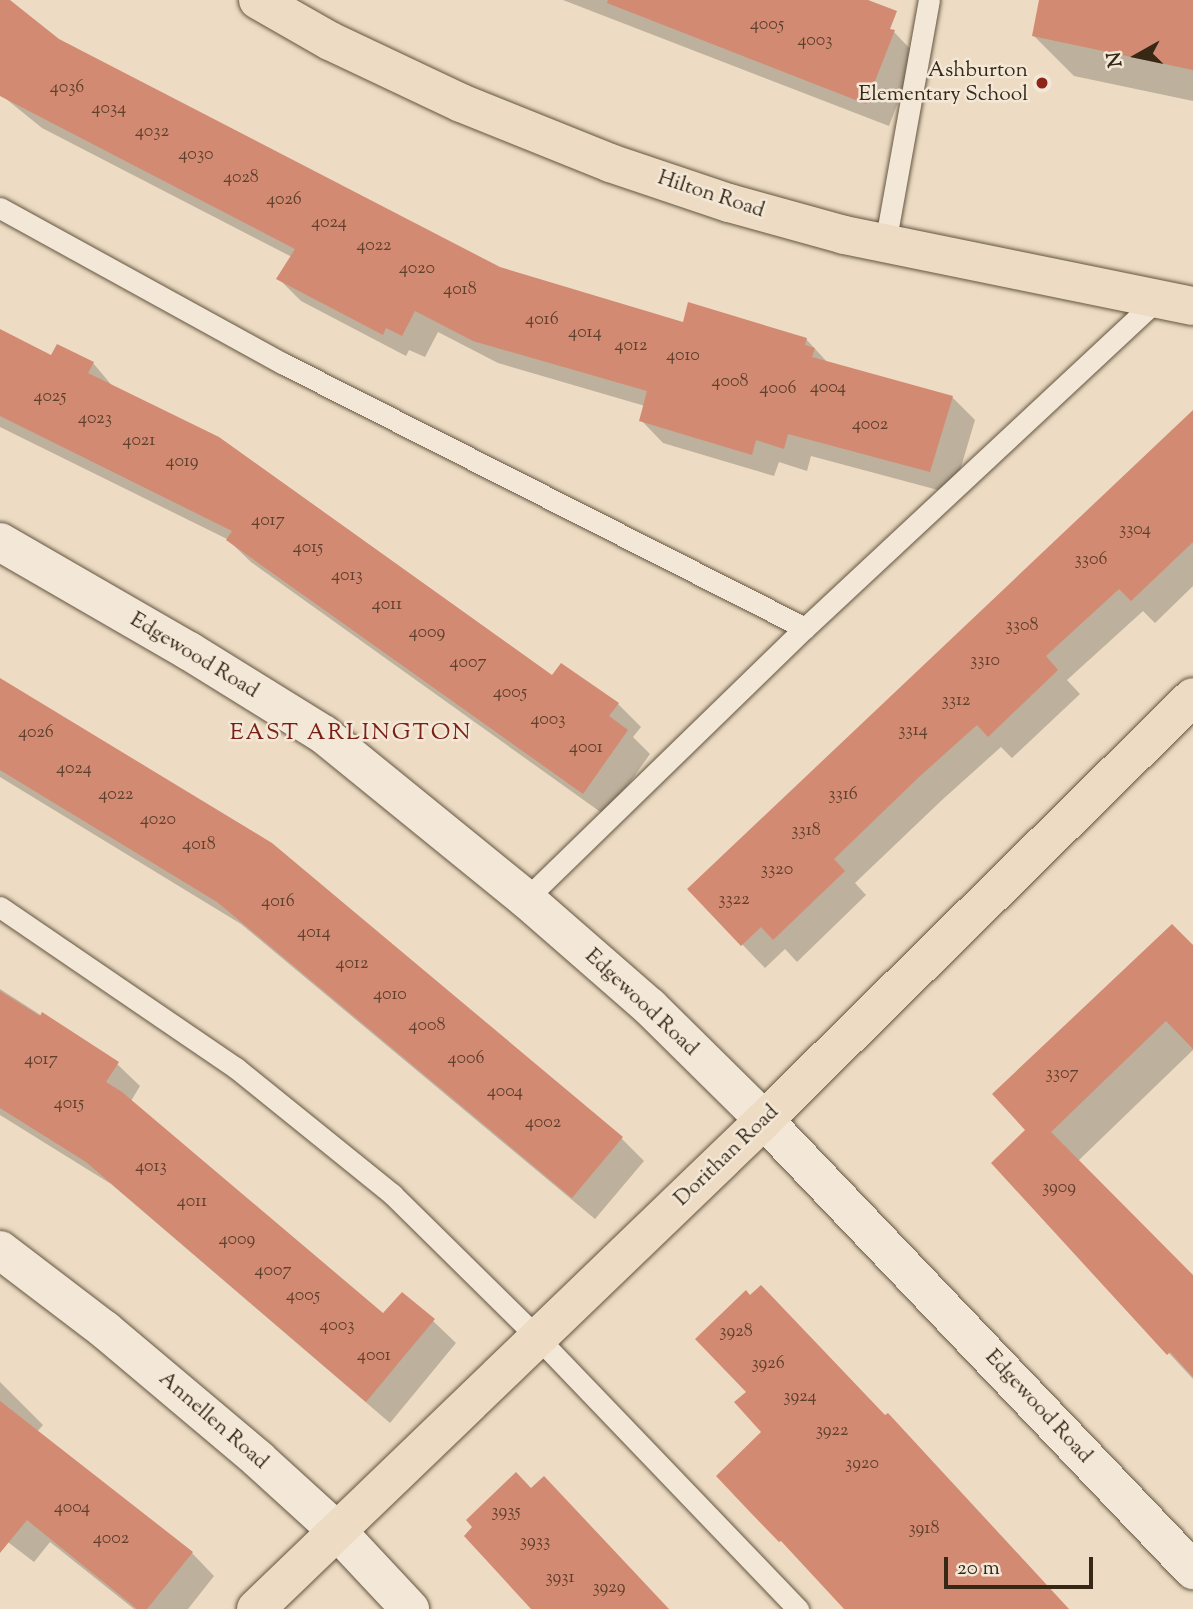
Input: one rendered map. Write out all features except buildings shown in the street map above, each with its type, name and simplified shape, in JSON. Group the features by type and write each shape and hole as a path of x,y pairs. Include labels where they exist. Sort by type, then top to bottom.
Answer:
{"main road":[{"name":"Hilton Road","path":"258,0 330,41 461,103 610,163 729,203 885,244 1176,302"},
{"name":"Dorithan Road","path":"256,1609 764,1120 1193,697"}],"street":[{"name":"Edgewood Road","path":"0,542 189,651 323,734 526,899 650,1007 764,1120 1193,1570"},
{"name":"Annellen Road","path":"0,1250 182,1392 337,1531 410,1609"}],"lane":[{"path":"885,244 929,0"},
{"path":"0,208 282,363 805,628"},
{"path":"526,899 805,628 1176,302"},
{"path":"0,908 246,1077 392,1194 538,1338 798,1609"}],"place":[{"name":"Ashburton Elementary School","path":"1042,83"}],"district":[{"name":"EAST ARLINGTON","path":"351,734"}]}
